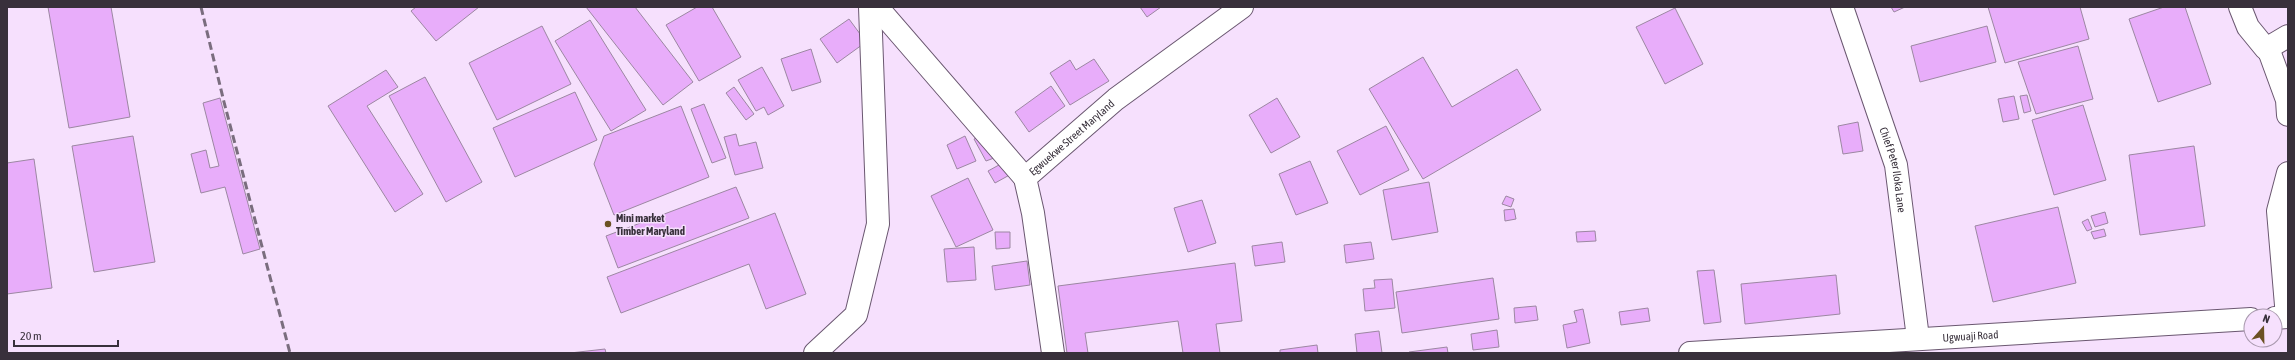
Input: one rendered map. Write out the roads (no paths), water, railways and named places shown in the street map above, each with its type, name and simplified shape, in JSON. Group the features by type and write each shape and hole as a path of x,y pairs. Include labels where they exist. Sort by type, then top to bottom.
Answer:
{"street":[{"path":"815,353 856,314 878,224 870,7"},
{"path":"877,7 1025,178"},
{"name":"Egwuekwe Street Maryland","path":"1053,353 1033,213 1025,178 1116,99 1242,7"},
{"name":"Chief Peter Iloka Lane","path":"1842,7 1896,165 1918,338"},
{"path":"2240,7 2248,26 2266,50 2288,36"},
{"path":"2268,48 2287,100 2288,115"},
{"path":"2283,308 2278,211 2288,173"},
{"name":"Ugwuaji Road","path":"1690,353 2243,319"}],"railway":[{"path":"201,7 224,102 290,353"}],"place":[{"name":"Mini market Timber Maryland","path":"608,224"}]}
